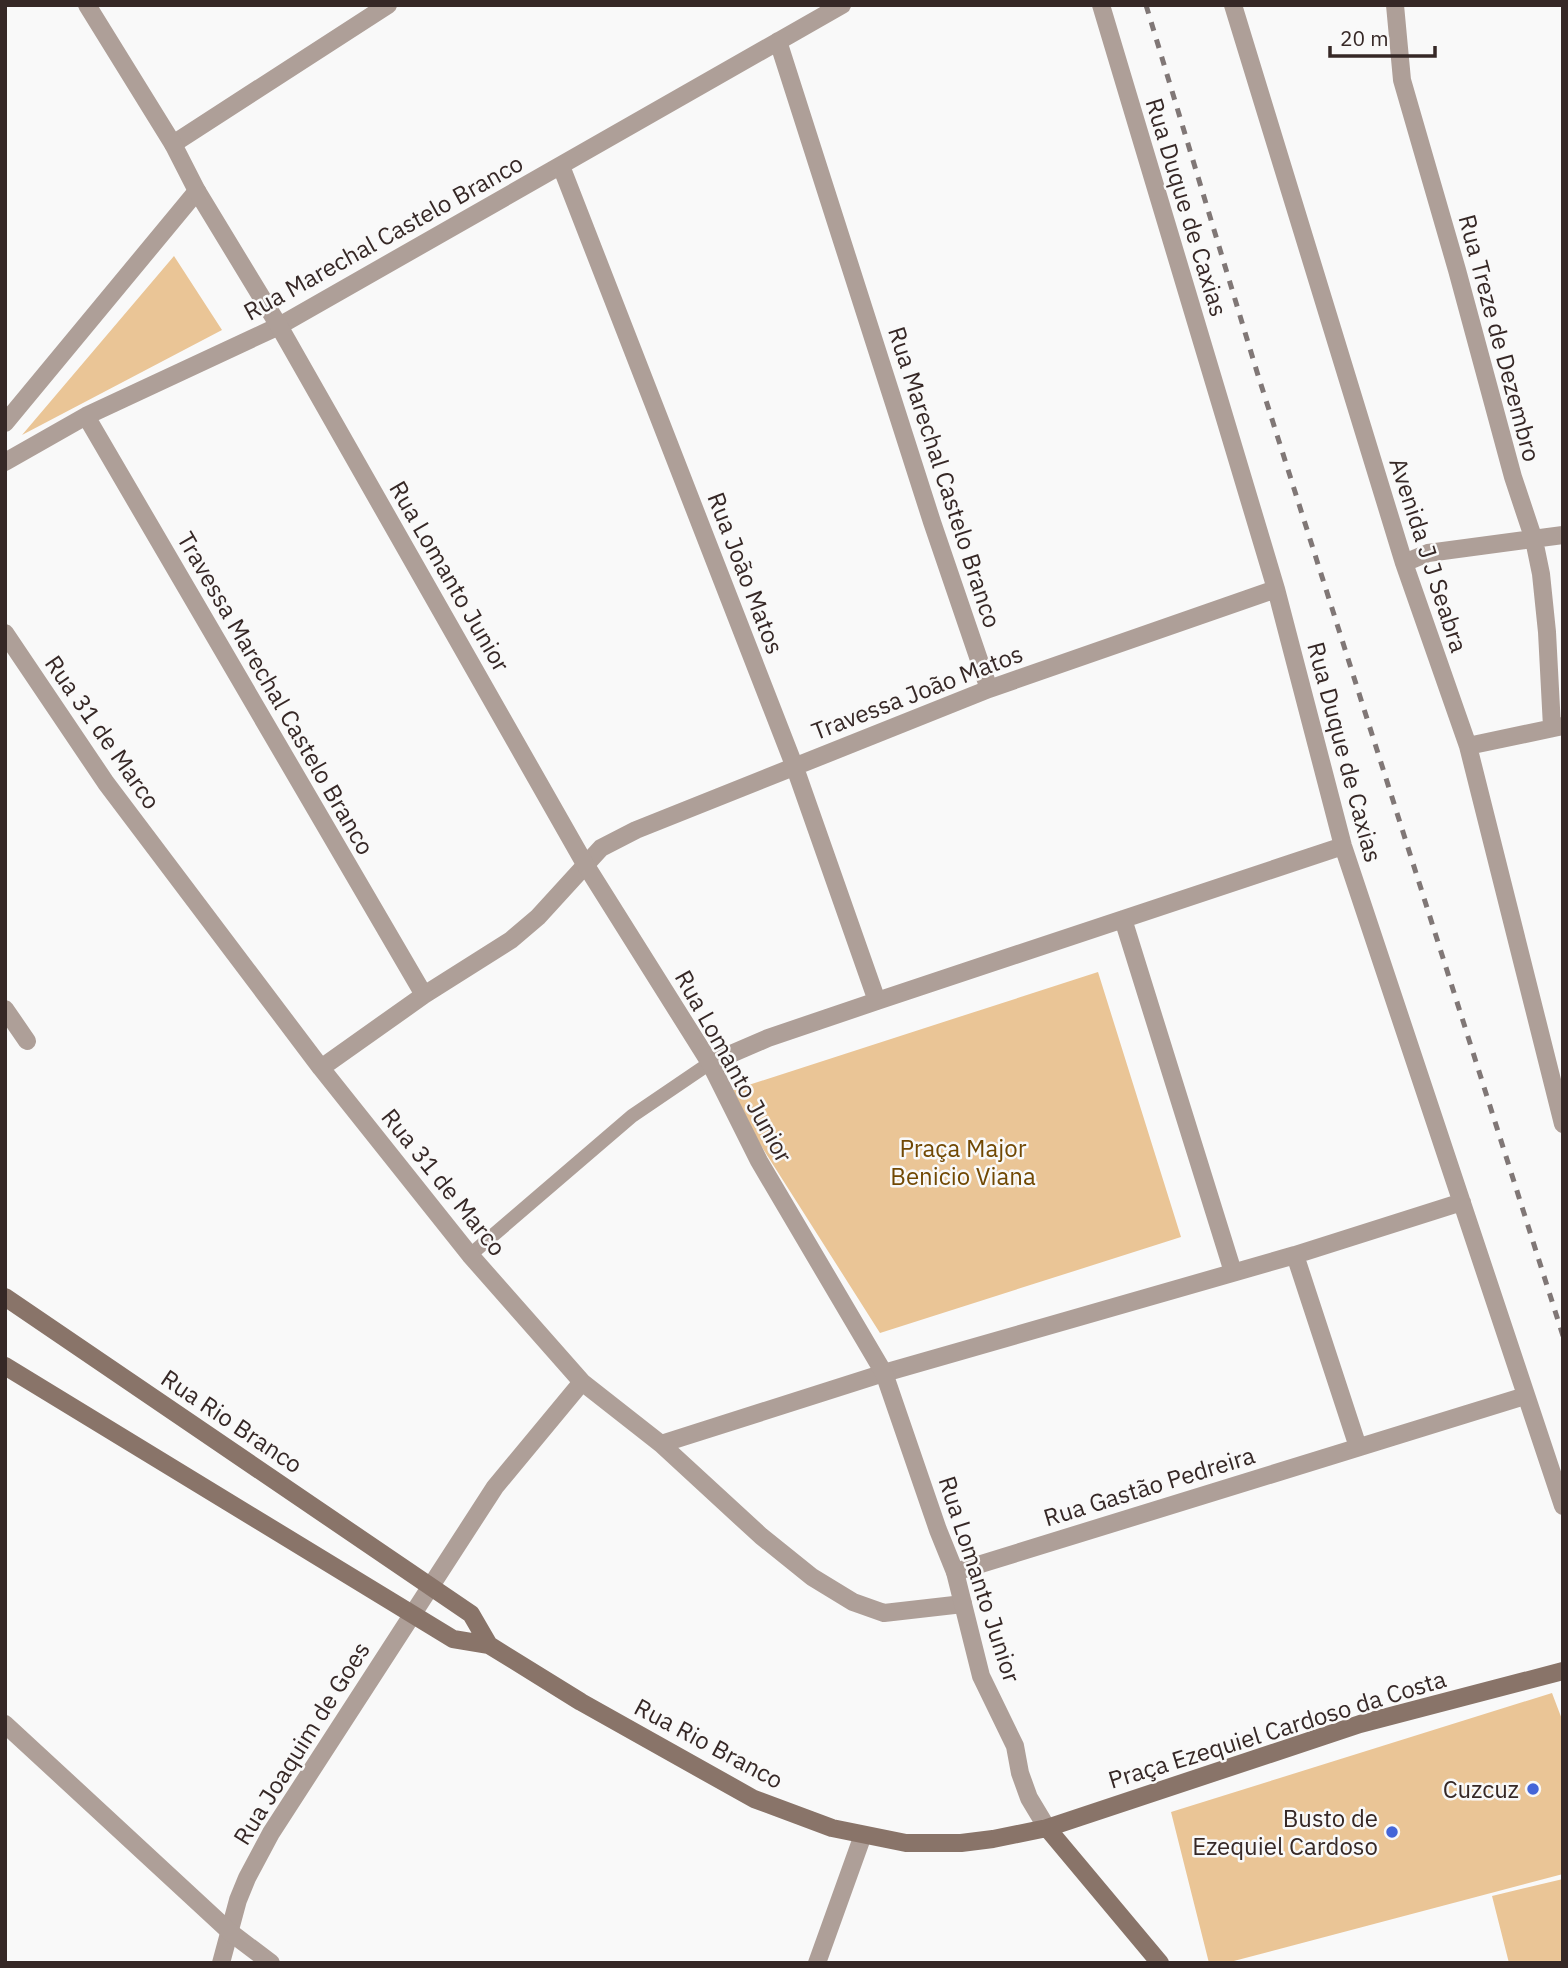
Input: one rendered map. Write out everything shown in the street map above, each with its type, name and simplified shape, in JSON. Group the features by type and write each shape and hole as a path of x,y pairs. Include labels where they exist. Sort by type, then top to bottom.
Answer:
{"main road":[{"name":"Rua Rio Branco","path":"5,1297 471,1614 489,1645"},
{"name":"Rua Rio Branco","path":"5,1366 453,1639 489,1645 581,1702 754,1798 831,1828 906,1843 961,1843 1047,1828"},
{"name":"Praça Ezequiel Cardoso da Costa","path":"1047,1828 1360,1724 1563,1671"},
{"path":"1047,1828 1160,1963"}],"street":[{"path":"87,5 173,144 388,5"},
{"name":"Rua Marechal Castelo Branco","path":"5,463 86,416 279,326 842,5"},
{"name":"Rua Duque de Caxias","path":"1101,5 1276,589 1343,846 1563,1506"},
{"name":"Avenida J J Seabra","path":"1233,5 1404,563 1468,746 1563,1124"},
{"name":"Rua Treze de Dezembro","path":"1395,5 1402,80 1513,477 1534,540 1541,575 1558,727"},
{"name":"Rua Marechal Castelo Branco","path":"778,41 932,522 989,689"},
{"name":"Rua Lomanto Junior","path":"173,144 197,191 279,326 585,864 710,1063 759,1161 884,1373 956,1572 981,1676 1015,1746 1020,1773 1029,1798 1047,1828"},
{"name":"Rua João Matos","path":"561,166 794,765 877,1001"},
{"path":"5,423 197,191"},
{"name":"Travessa Marechal Castelo Branco","path":"86,416 424,995"},
{"path":"1404,563 1428,553 1563,535"},
{"name":"Travessa João Matos","path":"321,1068 424,995 511,940 538,917 601,848 636,830 989,689 1276,589"},
{"name":"Rua 31 de Marco","path":"5,633 106,783 321,1068 470,1255 582,1382 661,1444 761,1536 812,1577 853,1602 884,1613 963,1604"},
{"path":"1468,746 1558,727"},
{"path":"710,1063 768,1038 1343,846"},
{"path":"1122,919 1233,1272"},
{"path":"5,1010 27,1041"},
{"path":"661,1444 884,1373 1295,1255 1462,1202"},
{"path":"1295,1255 1358,1447"},
{"name":"Rua Joaquim de Goes","path":"221,1963 238,1900 271,1833 495,1487 582,1382"},
{"name":"Rua Gastão Pedreira","path":"956,1572 1525,1395"},
{"path":"5,1724 230,1932 271,1963"},
{"path":"817,1963 863,1835"}],"lane":[{"path":"470,1255 632,1116 710,1063"}],"green space":[{"path":"174,256 222,330 22,435"},
{"name":"Praça Major Benicio Viana","path":"1098,972 1181,1237 880,1333 727,1092"},
{"path":"1552,1693 1563,1722 1563,1874 1230,1962 1209,1963 1171,1812"},
{"path":"1563,1879 1563,1963 1509,1963 1492,1896"}],"railway":[{"path":"1146,5 1257,372 1563,1336"}],"place":[{"name":"Cuzcuz","path":"1533,1789"},
{"name":"Busto de Ezequiel Cardoso","path":"1392,1832"}]}
